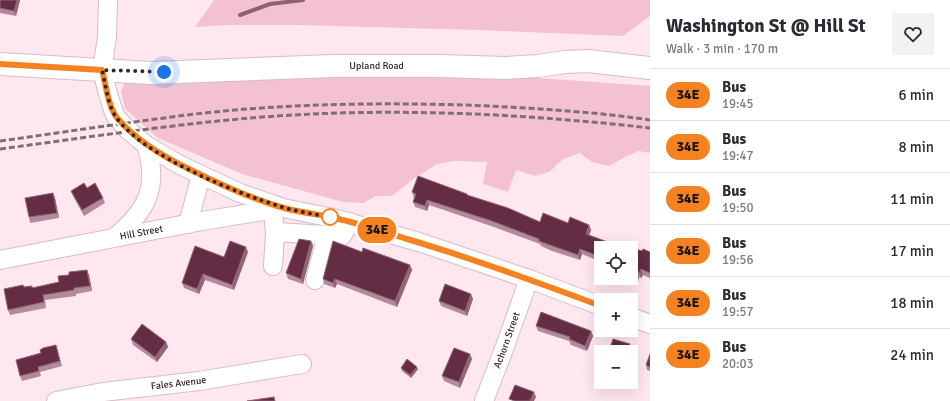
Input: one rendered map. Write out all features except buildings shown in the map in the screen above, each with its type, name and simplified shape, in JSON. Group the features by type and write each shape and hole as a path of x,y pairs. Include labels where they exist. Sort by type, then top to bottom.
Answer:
{"main road":[{"name":"Upland Road","path":"0,64 151,73 279,68 388,66 505,68 588,61 650,68"}],"street":[{"path":"108,0 107,37 102,70 112,110 127,129 146,145 180,165 278,209 350,222 419,242 594,303"},
{"path":"115,238 134,220 150,192 152,175 146,145"},
{"path":"188,224 201,175"},
{"path":"273,266 278,209"},
{"name":"Hill Street","path":"0,260 188,224 278,209"},
{"path":"275,232 342,236 350,222"},
{"path":"315,280 327,235"},
{"name":"Achorn Street","path":"484,401 528,279"},
{"path":"638,320 650,324"},
{"name":"Fales Avenue","path":"63,400 103,392 199,381 302,364"}],"shaded area":[{"path":"214,0 650,0 650,16 623,36 296,25 230,25 195,27"},
{"path":"435,72 650,86 650,153 639,151 609,166 592,162 580,153 563,159 549,172 535,176 516,170 508,192 483,184 487,162 455,161 437,164 413,179 392,196 376,196 363,203 343,202 242,174 158,138 125,108 121,91 127,78"}],"waterway":[{"path":"240,15 270,4 303,0"}],"railway":[{"path":"0,141 195,114 232,110 342,104 490,106 590,113 650,120"},
{"path":"0,149 188,124 282,116 343,113 404,112 496,115 573,120 650,128"}],"bus line":[{"name":"34E","path":"0,64 102,70 112,110 127,129 146,145 180,165 201,175 240,193 283,208 333,218 419,242 594,303"}],"route":[{"path":"164,72 151,73 102,70 112,110 116,117 139,140 180,165 240,193 283,208 333,218 330,217"}]}
